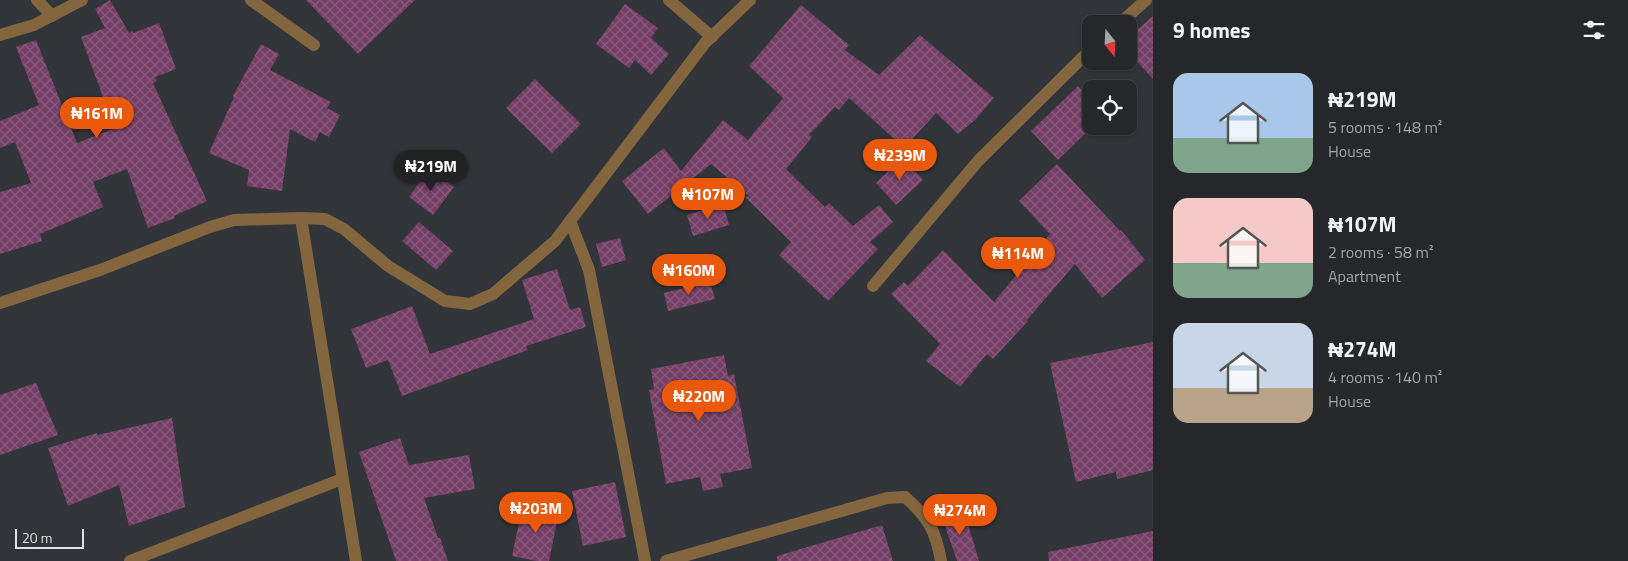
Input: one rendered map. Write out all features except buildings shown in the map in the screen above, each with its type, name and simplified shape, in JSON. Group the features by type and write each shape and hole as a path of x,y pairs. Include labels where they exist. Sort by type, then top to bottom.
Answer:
{"street":[{"path":"37,0 52,16"},
{"path":"0,35 34,25 82,0"},
{"path":"251,0 314,45"},
{"path":"668,0 712,37"},
{"path":"0,303 100,270 210,227 234,220 301,218 325,219 344,229 388,266 445,301 470,304 493,294 555,241 705,43 750,0"},
{"path":"1129,15 1146,0"},
{"path":"872,286 978,161 1082,57"},
{"path":"301,218 356,561"},
{"path":"570,221 589,270 645,561"},
{"path":"130,561 342,479"},
{"path":"666,561 887,498 905,497 920,511 932,527 941,561"}]}
